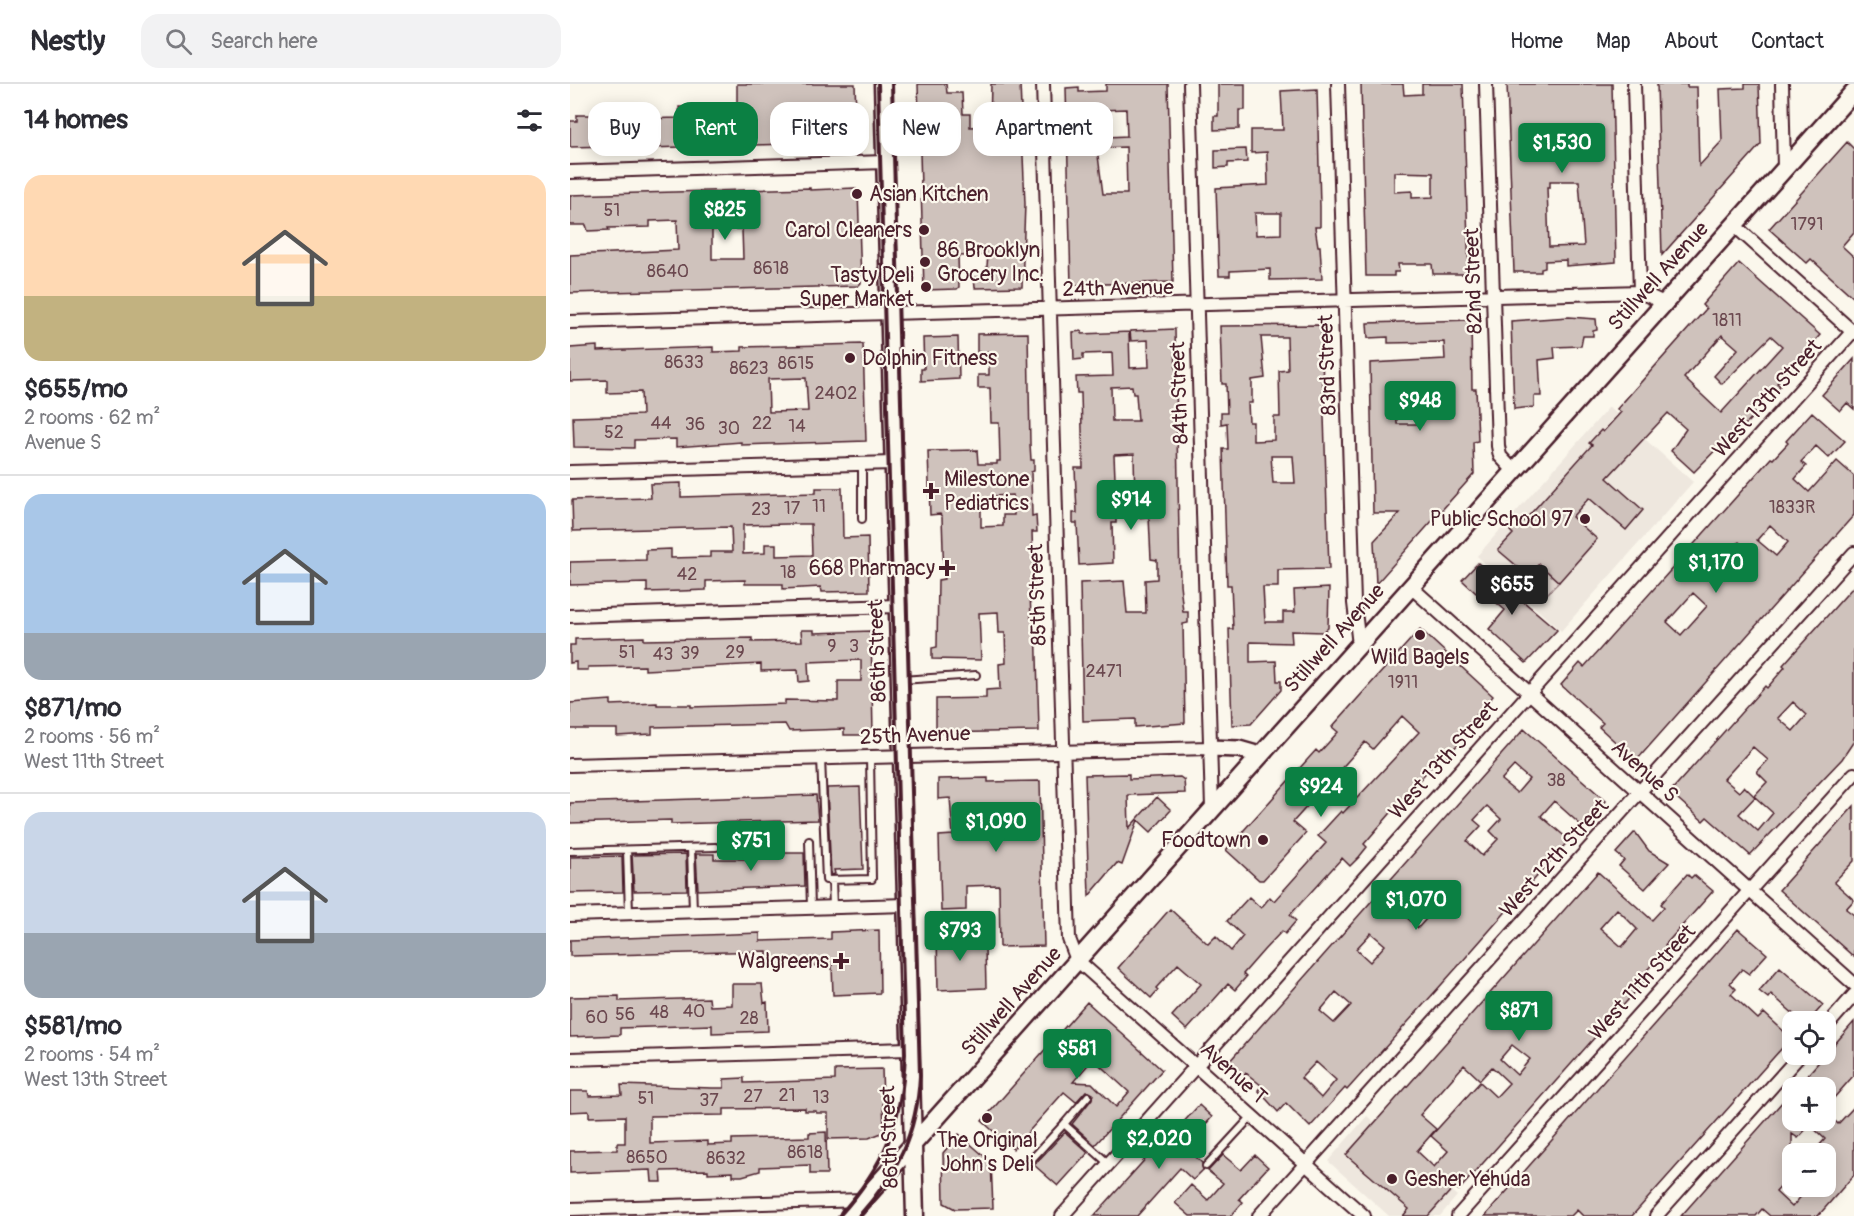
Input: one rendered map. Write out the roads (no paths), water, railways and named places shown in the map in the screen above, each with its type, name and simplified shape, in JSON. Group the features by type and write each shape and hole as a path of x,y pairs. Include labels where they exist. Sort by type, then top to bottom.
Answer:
{"main road":[{"name":"86th Street","path":"883,84 903,756 911,1146 915,1216"},
{"name":"Stillwell Avenue","path":"849,1216 1854,91"}],"street":[{"name":"85th Street","path":"1043,84 1061,752 1069,939 1077,960"},
{"name":"84th Street","path":"1190,84 1212,808"},
{"name":"83rd Street","path":"1338,84 1354,603 1359,645"},
{"name":"82nd Street","path":"1486,84 1498,446 1500,456 1514,471"},
{"path":"1634,84 1640,292"},
{"path":"1782,84 1784,168"},
{"path":"570,172 885,162"},
{"path":"1734,225 1854,331"},
{"name":"24th Avenue","path":"570,322 1640,292 1664,303"},
{"name":"West 13th Street","path":"1062,1216 1854,331"},
{"path":"570,472 893,463"},
{"name":"West 12th Street","path":"1259,1216 1854,553"},
{"name":"Avenue S","path":"1410,587 1854,984"},
{"path":"570,616 898,606"},
{"name":"25th Avenue","path":"570,765 1209,748 1239,749 1260,755"},
{"name":"West 11th Street","path":"1458,1216 1854,774"},
{"path":"570,915 906,904"},
{"name":"Avenue T","path":"1077,960 1364,1216"},
{"path":"1836,1016 1854,995"},
{"path":"570,1059 909,1049"},
{"path":"1656,1216 1791,1065"},
{"path":"570,1209 863,1200"}],"lane":[{"path":"862,464 862,519"},
{"path":"900,680 976,675"},
{"path":"821,758 826,880 832,880 872,879 870,757"},
{"path":"809,841 811,907"},
{"path":"691,848 693,911"},
{"path":"570,851 716,848"},
{"path":"627,850 629,913"},
{"path":"832,880 833,907"},
{"path":"1031,1160 1088,1096"},
{"path":"1206,1166 1252,1116"},
{"path":"1064,1124 1109,1164"}],"railway":[{"path":"839,1216 868,1179 888,1142 900,1101 905,1054 878,84"},
{"path":"859,1216 884,1184 903,1152 915,1116 920,1076 892,84"}],"place":[{"name":"Asian Kitchen","path":"857,194"},
{"name":"Carol Cleaners","path":"924,230"},
{"name":"86 Brooklyn Grocery Inc.","path":"925,262"},
{"name":"Tasty Deli Super Market","path":"926,287"},
{"name":"Dolphin Fitness","path":"850,358"},
{"name":"Milestone Pediatrics","path":"931,491"},
{"name":"Public School 97","path":"1585,519"},
{"name":"668 Pharmacy","path":"947,568"},
{"name":"Wild Bagels","path":"1420,635"},
{"name":"Foodtown","path":"1263,840"},
{"name":"Walgreens","path":"841,961"},
{"name":"The Original John's Deli","path":"987,1118"},
{"name":"Gesher Yehuda","path":"1392,1179"}]}
